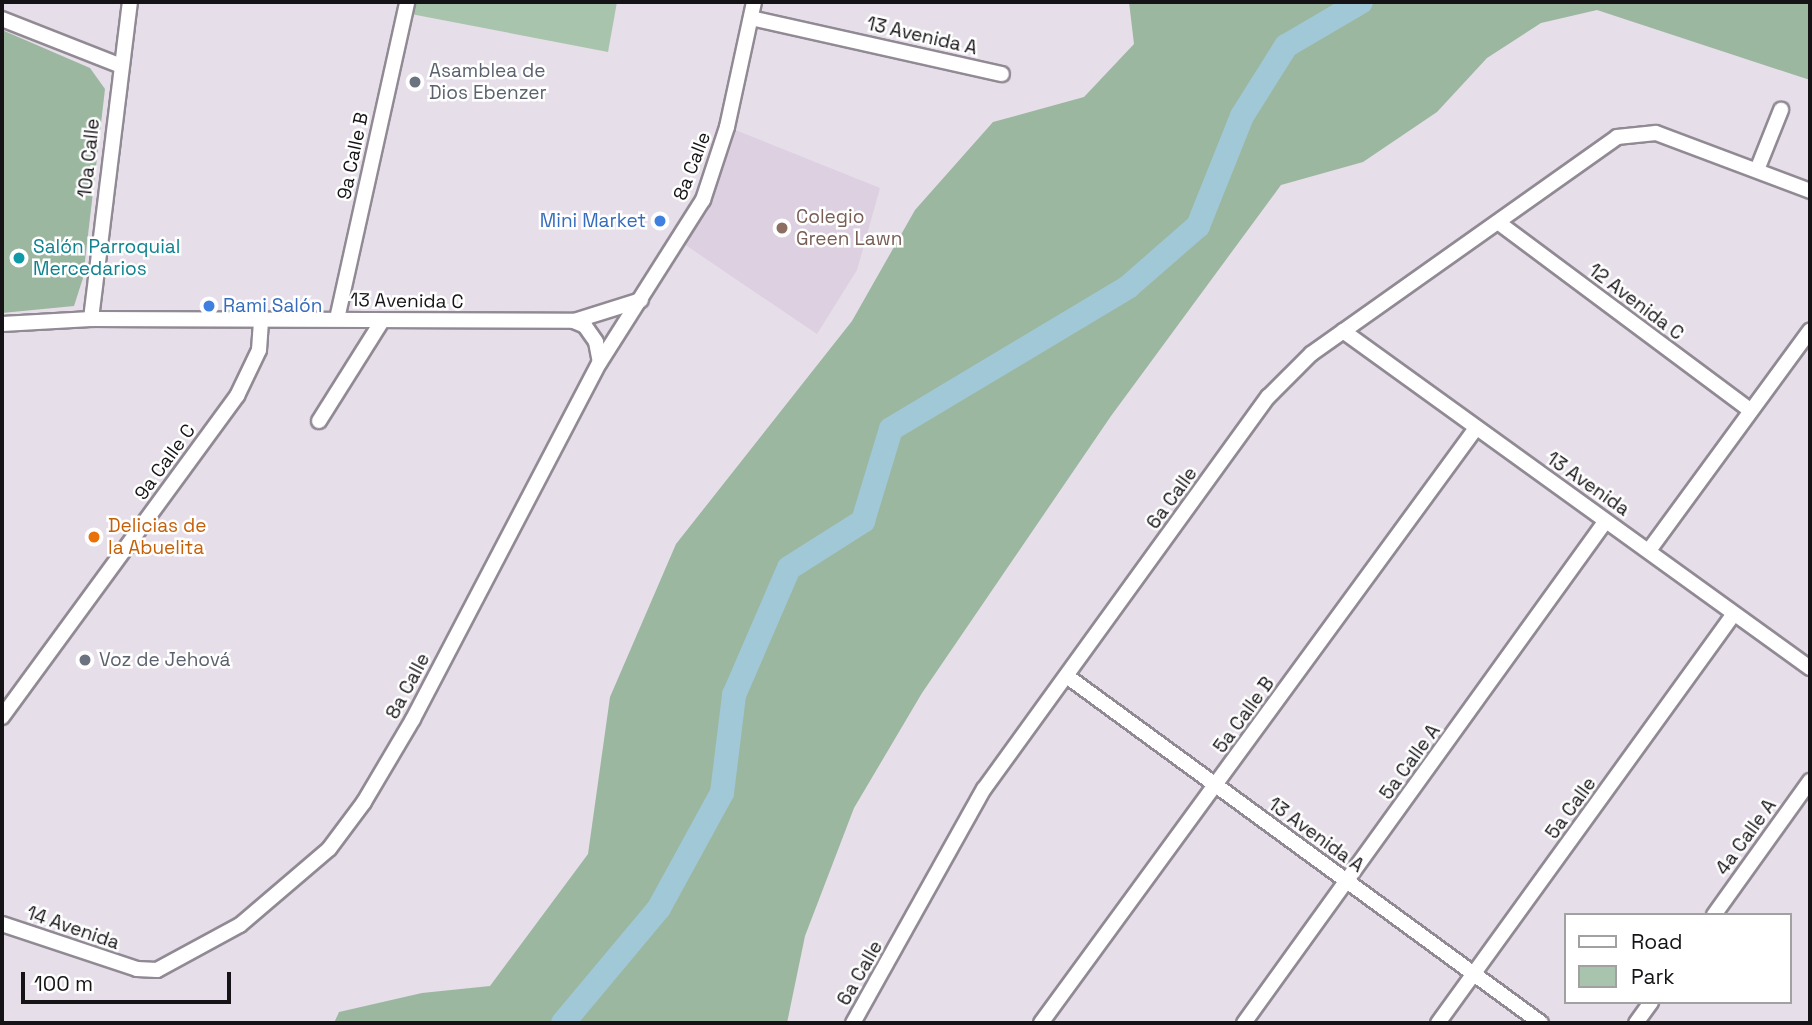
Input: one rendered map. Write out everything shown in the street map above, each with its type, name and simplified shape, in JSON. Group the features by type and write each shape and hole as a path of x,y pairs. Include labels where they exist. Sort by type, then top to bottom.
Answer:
{"street":[{"name":"10a Calle","path":"91,319 119,65 130,2"},
{"name":"9a Calle B","path":"337,319 407,2"},
{"name":"8a Calle","path":"172,964 240,925 329,849 364,802 413,719 600,362 702,200 727,127 754,2"},
{"name":"13 Avenida A","path":"751,18 1002,74"},
{"path":"2,19 119,65"},
{"path":"1781,110 1757,170 1810,191"},
{"name":"6a Calle","path":"853,1023 984,789 1068,677 1269,396 1311,354 1499,223 1617,136 1656,133 1757,170"},
{"name":"12 Avenida C","path":"1499,223 1751,411"},
{"name":"13 Avenida C","path":"2,324 91,319 574,321 641,300"},
{"name":"9a Calle C","path":"2,717 237,396 259,350 261,320"},
{"path":"319,421 382,321"},
{"path":"574,321 585,326 596,342 600,362"},
{"path":"1650,549 1810,330"},
{"name":"13 Avenida","path":"1343,331 1605,522 1650,549 1733,615 1810,668"},
{"name":"5a Calle B","path":"1041,1023 1476,428"},
{"name":"5a Calle A","path":"1244,1023 1605,522"},
{"name":"5a Calle","path":"1438,1023 1733,615"},
{"name":"13 Avenida A","path":"1068,677 1541,1023"},
{"name":"4a Calle A","path":"1715,913 1810,781"},
{"name":"14 Avenida","path":"2,924 137,970 157,970 172,964"},
{"path":"1636,1023 1650,1004"}],"shaded area":[{"name":"Colegio Green Lawn","path":"733,129 880,188 857,270 817,334 684,244 707,213"}],"green space":[{"path":"413,2 617,2 608,52 411,14"},
{"path":"1129,2 1810,2 1810,80 1597,10 1541,23 1487,58 1437,112 1363,162 1281,185 1111,416 922,693 854,808 805,936 787,1023 334,1023 339,1012 422,993 490,986 588,854 610,697 676,544 852,321 915,210 993,122 1084,97 1134,44"},
{"path":"2,30 90,68 105,89 83,278 74,306 2,313"}],"waterway":[{"path":"563,1023 659,908 722,793 734,695 789,568 863,521 891,429 1128,287 1198,226 1242,116 1286,46 1361,2"}],"place":[{"name":"Asamblea de Dios Ebenzer","path":"415,82"},
{"name":"Mini Market","path":"660,221"},
{"name":"Colegio Green Lawn","path":"782,228"},
{"name":"Salón Parroquial Mercedarios","path":"19,258"},
{"name":"Rami Salón","path":"209,306"},
{"name":"Delicias de la Abuelita","path":"94,537"},
{"name":"Voz de Jehová","path":"85,660"}]}
